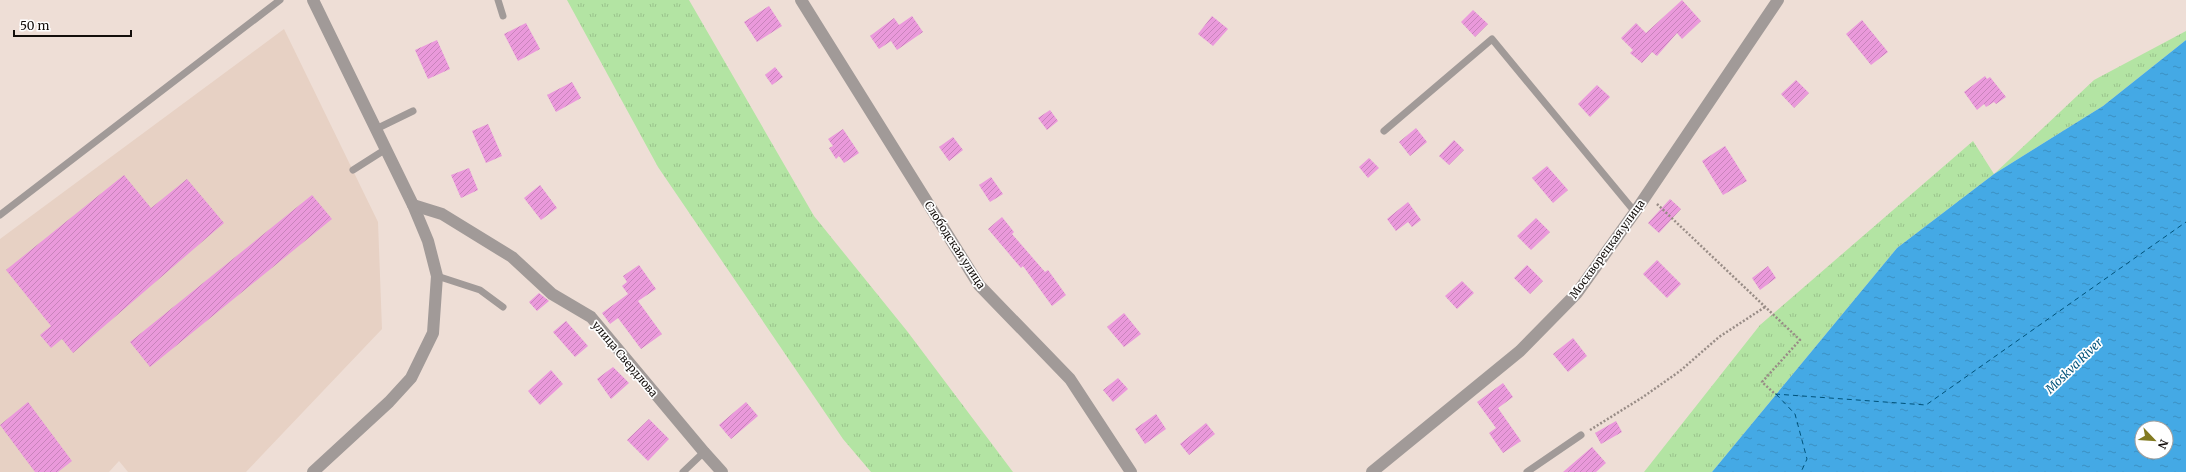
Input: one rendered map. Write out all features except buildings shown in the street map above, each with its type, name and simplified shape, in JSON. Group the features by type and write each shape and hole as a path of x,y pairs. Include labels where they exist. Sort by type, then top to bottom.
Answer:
{"street":[{"path":"313,0 413,205 428,241 438,276 433,333 412,378 389,402 313,472"},
{"name":"Слободская улица","path":"801,0 979,285 1070,379 1131,472"},
{"name":"Москворецкая улица","path":"1372,472 1520,351 1577,292 1636,212 1778,0"},
{"name":"улица Свердлова","path":"413,205 442,214 512,257 552,294 591,317 722,472"}],"lane":[{"path":"0,215 280,0"},
{"path":"498,0 504,16"},
{"path":"1384,132 1492,39 1636,212"},
{"path":"376,129 413,111"},
{"path":"353,170 386,149"},
{"path":"438,276 480,290 503,307"},
{"path":"1527,472 1581,436"},
{"path":"683,472 704,452"}],"path":[{"path":"1647,194 1800,340 1762,382 1775,394"},
{"path":"1581,436 1680,371 1719,337 1765,306"}],"shaded area":[{"path":"284,29 378,222 382,329 246,472 128,472 119,461 109,472 0,472 0,239"}],"green space":[{"path":"567,0 689,0 814,216 907,331 1013,472 871,472 843,439 658,167"},
{"path":"2186,31 2186,40 2103,106 1994,174 2094,80"},
{"path":"1973,141 1994,174 1897,248 1712,472 1644,472 1760,325"}],"water":[{"name":"Moskva River","path":"2186,40 2186,472 1712,472 1897,248 1994,174 2103,106"}],"ferry route":[{"path":"1775,394 1926,405 2186,222"},
{"path":"1776,394 1795,414 1807,459 1801,472"}]}
